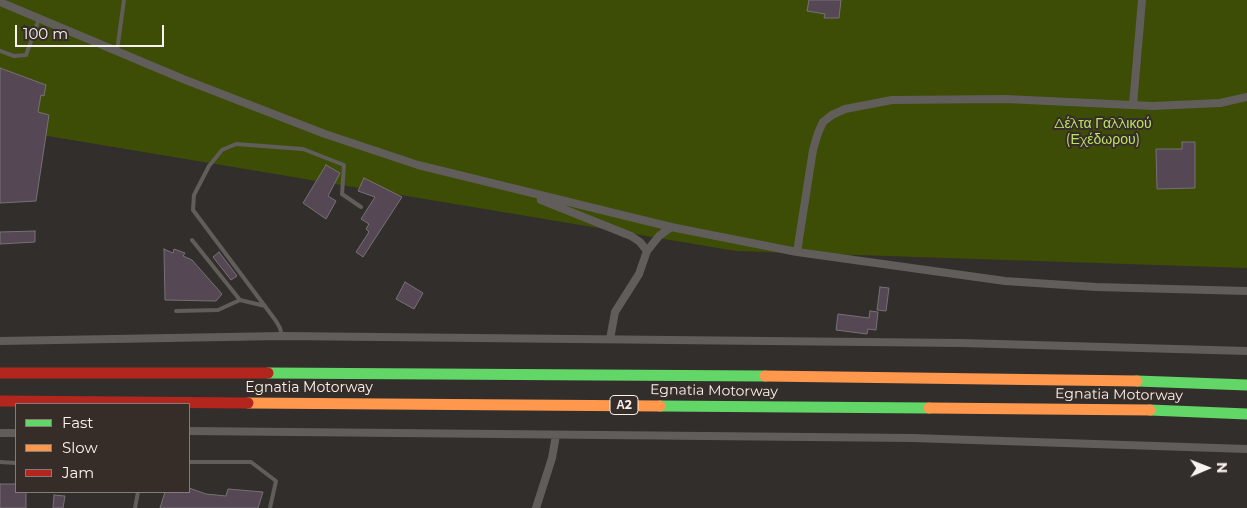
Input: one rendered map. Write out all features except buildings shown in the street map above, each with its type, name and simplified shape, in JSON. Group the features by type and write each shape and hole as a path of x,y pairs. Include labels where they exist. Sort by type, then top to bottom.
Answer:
{"highway":[{"name":"Egnatia Motorway","path":"0,373 602,374 1152,381 1247,385"},
{"name":"Egnatia Motorway","path":"0,401 1150,410 1247,414"}],"street":[{"path":"1133,105 1142,0"},
{"path":"0,2 325,134 418,165 672,227 797,252 1005,281 1105,287 1247,291"},
{"path":"797,252 813,150 823,122 845,109 892,100 1006,99 1133,105 1220,103 1247,97"},
{"path":"512,189 631,236 640,242 646,251"},
{"path":"610,339 616,312 639,274 646,251 659,236 672,227"},
{"path":"0,341 282,336 962,343 1247,351"},
{"path":"190,431 912,438 1247,449"},
{"path":"0,433 15,433"},
{"path":"536,508 552,458 556,435"}],"lane":[{"path":"118,51 124,0"},
{"path":"0,51 14,56 26,55 38,19"},
{"path":"282,336 280,328 265,306 193,210 194,195 209,166 222,150 236,144 288,146 336,160 344,165 342,194 361,207"},
{"path":"192,240 240,300 265,306"},
{"path":"176,311 218,310 240,300"},
{"path":"0,462 15,463"},
{"path":"190,462 251,462 276,482 270,508"},
{"path":"135,508 138,493"}],"green space":[{"name":"Δέλτα Γαλλικού (Εχέδωρου)","path":"0,0 1247,0 1247,268 736,251 0,128"}],"traffic: fast":[{"path":"268,373 765,376"},
{"path":"1137,381 1247,385"},
{"path":"660,406 929,408"},
{"path":"1150,410 1247,414"}],"traffic: slow":[{"path":"765,376 1137,381"},
{"path":"248,403 660,406"},
{"path":"929,408 1150,410"}],"traffic: jam":[{"path":"0,373 268,373"},
{"path":"0,401 248,403"}]}
